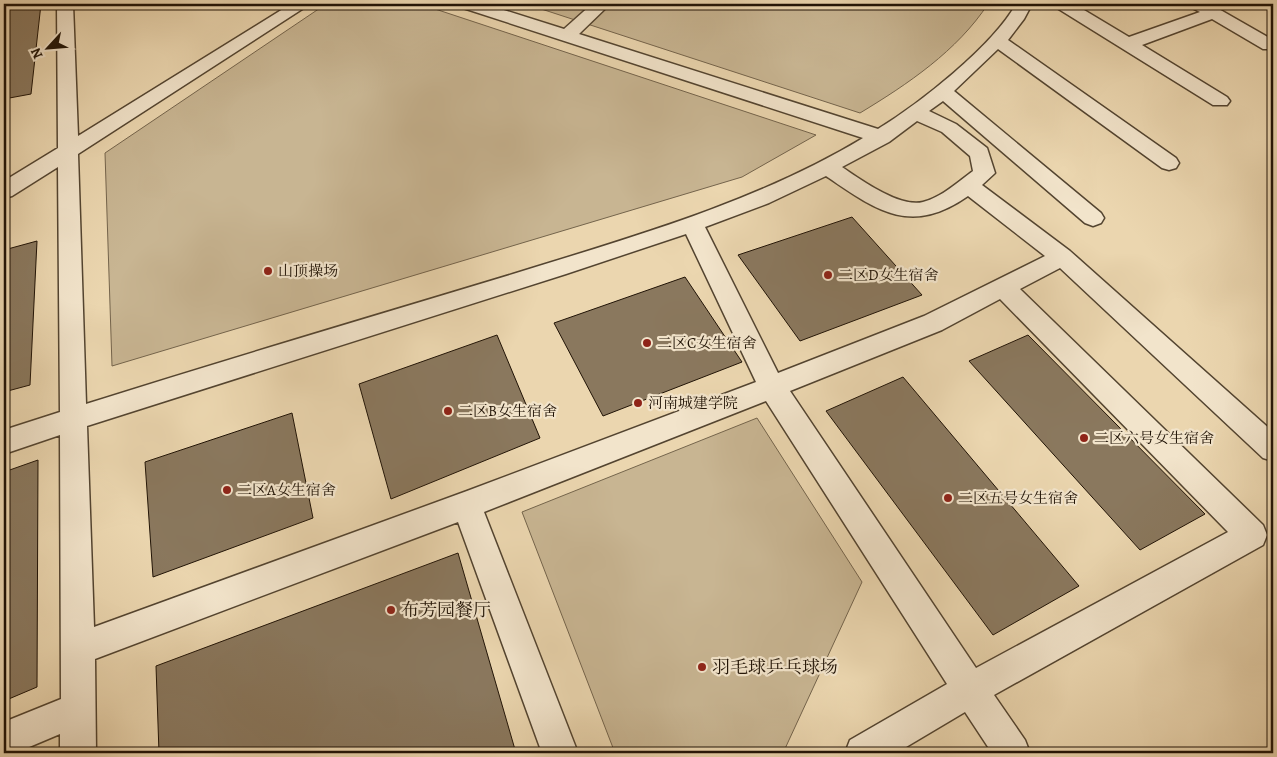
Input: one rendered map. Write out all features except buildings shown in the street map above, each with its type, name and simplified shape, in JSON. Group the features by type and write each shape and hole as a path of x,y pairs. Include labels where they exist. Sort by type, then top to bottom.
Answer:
{"street":[{"path":"65,4 78,649 78,753"},
{"path":"4,191 68,149 302,4"},
{"path":"469,4 882,137"},
{"path":"567,36 602,4"},
{"path":"4,442 692,224 773,194 829,168 882,137 944,92 997,40 1020,13 1024,4"},
{"path":"1063,4 1220,101"},
{"path":"1197,4 1269,45"},
{"path":"1128,44 1214,13"},
{"path":"997,40 1170,163"},
{"path":"944,92 1093,218"},
{"path":"829,168 887,203 918,210 936,205 984,173 980,153 949,128 916,113"},
{"path":"968,185 1062,257 1273,449"},
{"path":"692,224 772,387 1012,753"},
{"path":"78,649 467,505 772,387 932,323 1062,257"},
{"path":"863,753 970,690 1252,535 1003,287"},
{"path":"467,505 560,753"},
{"path":"4,740 77,710"}],"shaded area":[{"name":"山顶操场","path":"326,4 420,4 816,135 742,177 112,366 105,153"},
{"path":"526,4 988,4 976,21 947,51 913,78 860,113"},
{"name":"羽毛球乒乓球场","path":"757,418 862,582 783,753 615,753 522,512"}],"place":[{"name":"山顶操场","path":"268,271"},
{"name":"二区D女生宿舍","path":"828,275"},
{"name":"二区C女生宿舍","path":"647,343"},
{"name":"河南城建学院","path":"638,403"},
{"name":"二区B女生宿舍","path":"448,411"},
{"name":"二区六号女生宿舍","path":"1084,438"},
{"name":"二区A女生宿舍","path":"227,490"},
{"name":"二区五号女生宿舍","path":"948,498"},
{"name":"布芳园餐厅","path":"391,610"},
{"name":"羽毛球乒乓球场","path":"702,667"}]}
